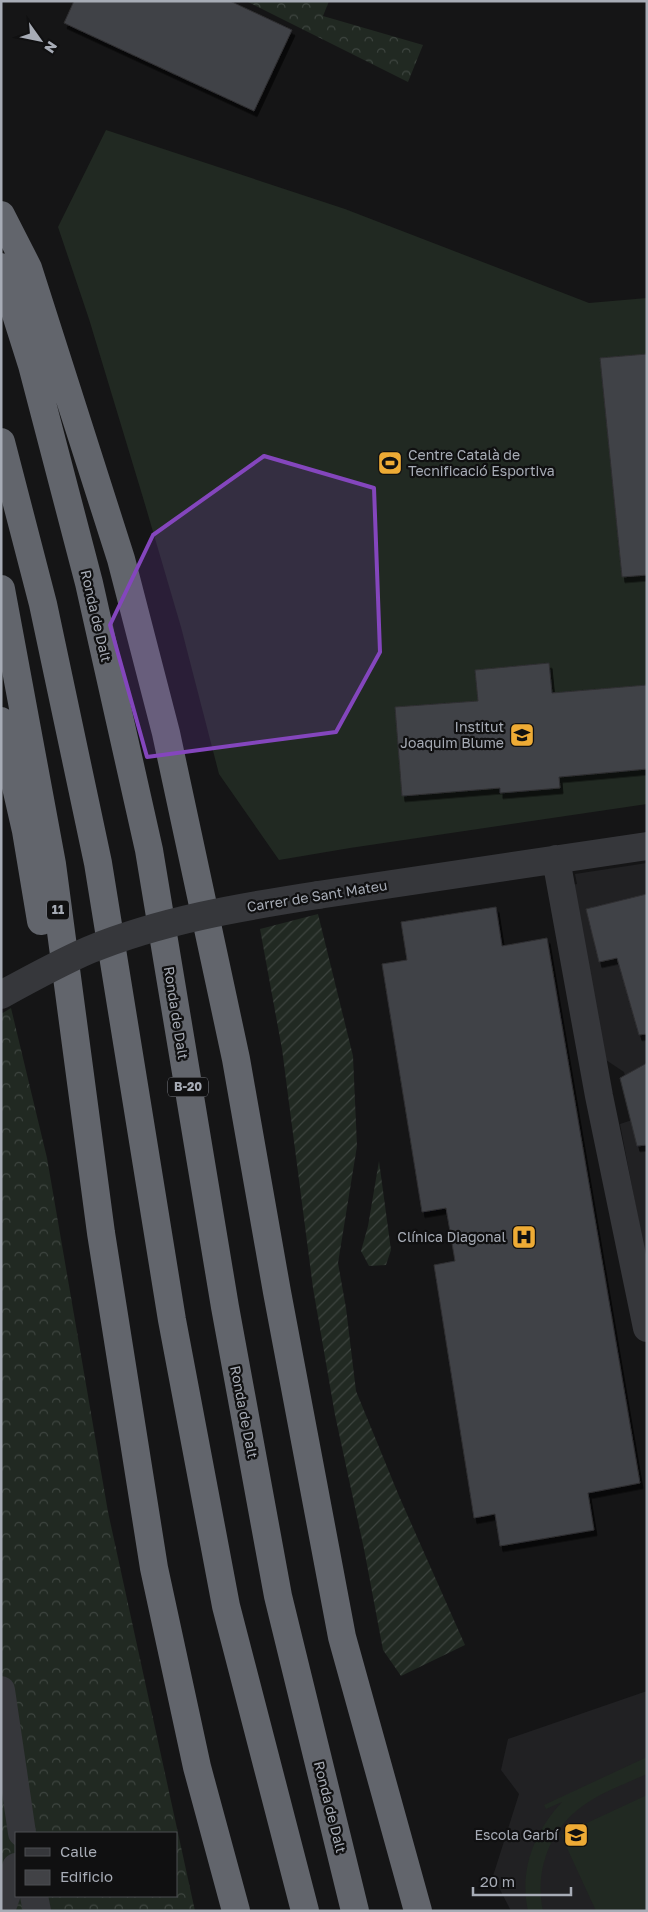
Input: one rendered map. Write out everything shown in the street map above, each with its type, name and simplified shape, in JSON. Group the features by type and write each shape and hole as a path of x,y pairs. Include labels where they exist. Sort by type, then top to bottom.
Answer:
{"highway":[{"path":"1,215 28,268 121,559 166,733 236,1059 342,1637 418,1911"},
{"name":"Ronda de Dalt","path":"1,267 32,365 89,583 148,850 225,1307 278,1596 355,1911"},
{"path":"1,442 43,604 98,863 172,1320 226,1606 305,1911"},
{"name":"11","path":"1,589 52,864 101,1233"},
{"path":"1,721 24,822 38,898 60,1061 101,1233 154,1568 197,1767 236,1911"}],"street":[{"name":"Carrer de Sant Mateu","path":"1,995 64,962 131,935 238,908 647,846"},
{"path":"556,860 599,1096 647,1328"},
{"path":"1,1690 22,1832"},
{"path":"1,1911 15,1870"},
{"path":"34,1897 37,1911"}],"highlighted area":[{"path":"264,456 374,488 380,652 336,732 147,757 110,625 153,535"}],"shaded area":[{"path":"647,863 647,1266 620,1124 635,1119 624,1072 606,1060 572,885 577,884 575,874"},
{"name":"Escola Garbí","path":"647,1691 647,1911 511,1911 493,1876 519,1794 501,1770 508,1739"}],"green space":[{"path":"246,1 329,1 323,16 423,45 408,82"},
{"name":"Centre Català de Tecnificació Esportiva","path":"106,130 345,209 589,303 647,298 647,804 279,860 219,774 181,627 144,501 89,319 58,227"},
{"path":"318,914 353,1056 357,1146 338,1263 346,1308 356,1391 399,1496 465,1645 401,1676 383,1650 364,1549 335,1415 313,1288 282,1049 260,929"},
{"path":"11,1008 47,1158 108,1512 178,1832 15,1832 15,1897 178,1897 178,1833 195,1911 1,1911 1,1014"},
{"path":"379,1161 391,1250 386,1265 369,1266 361,1251 368,1226"},
{"path":"647,1757 647,1774 616,1787 587,1803 564,1824 555,1836 543,1864 541,1895 543,1911 528,1911 526,1881 527,1866 531,1852 544,1826 562,1802 546,1809 544,1805"},
{"path":"647,1795 647,1911 596,1911 561,1835"}],"building":[{"path":"74,1 230,1 292,30 254,111 64,23"},
{"path":"647,354 647,575 622,577 600,358"},
{"name":"Institut Joaquim Blume","path":"549,663 552,693 647,685 647,769 559,777 560,788 500,793 500,788 402,796 395,707 478,701 475,670"},
{"path":"647,894 647,1034 639,1035 617,958 599,962 586,909"},
{"name":"Clínica Diagonal","path":"496,907 502,946 547,938 640,1483 588,1493 594,1530 500,1546 495,1514 474,1518 434,1265 455,1261 446,1208 422,1212 382,964 407,960 401,922"},
{"path":"647,1063 647,1145 637,1146 620,1078"}],"place":[{"name":"Centre Català de Tecnificació Esportiva","path":"390,463"},
{"name":"Institut Joaquim Blume","path":"522,735"},
{"name":"Clínica Diagonal","path":"524,1237"},
{"name":"Escola Garbí","path":"576,1835"}]}
